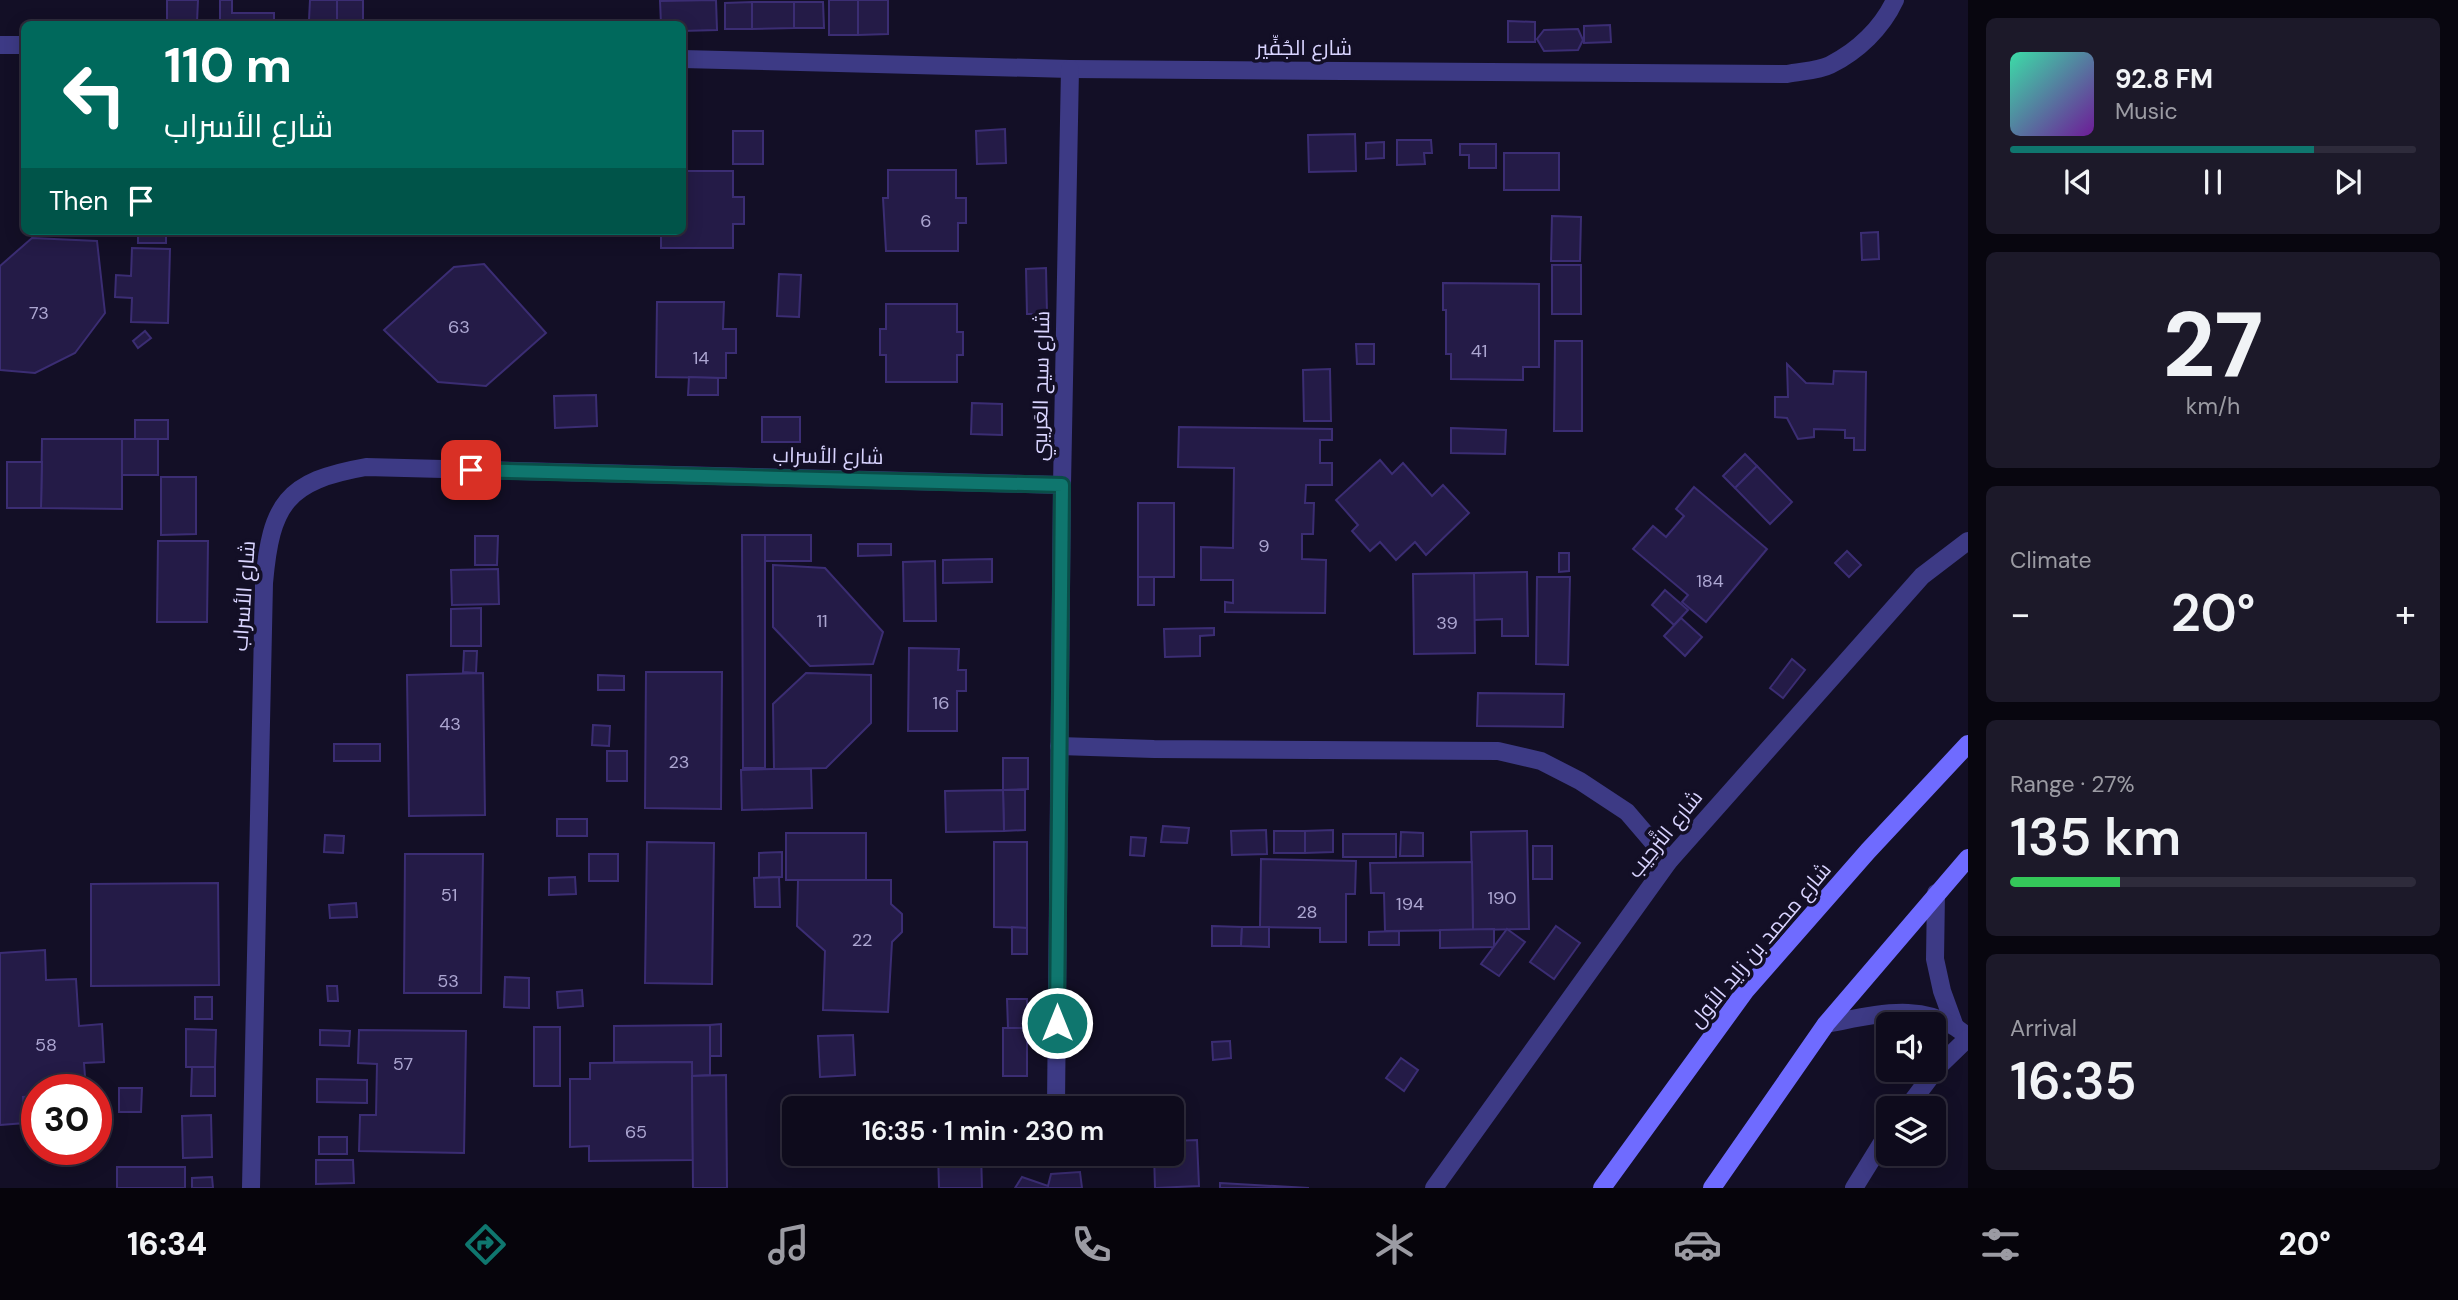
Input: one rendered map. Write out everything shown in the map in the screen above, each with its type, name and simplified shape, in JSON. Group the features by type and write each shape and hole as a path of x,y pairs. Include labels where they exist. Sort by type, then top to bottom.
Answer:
{"main road":[{"name":"شارع محمد بن زايد الأول","path":"1602,1188 1746,989 1868,851 1968,744"},
{"path":"1712,1188 1826,1024 1968,858"}],"street":[{"name":"شارع الجُفِّير","path":"686,59 1070,69 1787,74 1829,66 1862,44 1887,18 1895,0"},
{"path":"0,45 21,45"},
{"name":"شارع سيح العَريبي","path":"1056,1096 1062,485 1070,69"},
{"name":"شارع الأسراب","path":"251,1188 264,583 268,543 278,514 292,493 315,479 332,473 366,467 1062,485"},
{"name":"شارع التَّرحِيب","path":"1434,1188 1669,860 1922,576 1968,541"},
{"path":"1059,746 1497,751 1541,761 1580,781 1626,812 1669,860"},
{"path":"1916,1096 1938,1067 1968,1038 1954,1024 1942,991 1936,959 1936,893"},
{"path":"1826,1024 1886,1013 1921,1013 1954,1024"},
{"path":"1854,1188 1876,1152"}],"building":[{"path":"167,0 198,0 197,21 167,21"},
{"path":"220,0 232,0 232,13 274,13 274,21 220,21"},
{"path":"310,0 337,0 337,21 309,20"},
{"path":"337,0 363,0 363,21 337,21"},
{"path":"716,0 717,30 686,31 686,21 661,21 660,1"},
{"path":"829,0 858,0 858,35 829,35"},
{"path":"858,0 888,0 888,34 858,35"},
{"path":"752,2 752,29 725,29 725,3"},
{"path":"752,2 794,2 794,28 752,29"},
{"path":"794,2 823,2 824,28 794,28"},
{"path":"1508,21 1535,22 1535,42 1508,42"},
{"path":"1610,25 1611,42 1584,43 1584,26"},
{"path":"1578,29 1583,40 1578,50 1544,51 1537,39 1544,30"},
{"path":"1005,129 1006,163 977,164 976,131"},
{"path":"733,131 763,131 763,164 733,164"},
{"path":"1355,134 1356,171 1309,172 1308,135"},
{"path":"1397,140 1431,140 1432,153 1424,153 1425,164 1397,165"},
{"path":"1384,142 1384,158 1366,159 1366,143"},
{"path":"1460,144 1496,144 1496,168 1469,168 1469,155 1460,155"},
{"path":"1504,153 1559,153 1559,190 1504,190"},
{"path":"888,170 956,170 956,198 966,198 966,223 958,223 958,251 886,251 883,198 888,198"},
{"path":"686,171 733,171 733,197 744,197 744,224 733,224 733,248 661,248 661,235 686,235"},
{"path":"1552,216 1581,217 1580,261 1551,261"},
{"path":"1878,232 1879,259 1862,260 1861,233"},
{"path":"138,235 166,235 166,243 138,243"},
{"path":"32,238 97,241 105,313 75,353 35,373 0,370 0,266"},
{"path":"132,248 170,249 168,323 131,322 132,298 115,297 116,275 131,276"},
{"path":"484,264 546,333 486,386 438,382 384,330 454,267"},
{"path":"1552,265 1581,265 1581,314 1552,314"},
{"path":"1046,268 1047,314 1027,314 1026,269"},
{"path":"779,274 801,275 799,317 777,316"},
{"path":"1443,283 1539,284 1539,367 1523,367 1523,380 1451,379 1451,354 1446,354"},
{"path":"657,302 724,302 723,329 736,329 736,353 726,353 726,378 656,377"},
{"path":"886,304 957,304 957,332 963,332 963,355 957,355 957,382 886,382 886,355 880,355 880,329 886,329"},
{"path":"145,331 151,338 138,348 133,341"},
{"path":"1555,341 1582,341 1582,431 1554,431"},
{"path":"1356,344 1374,344 1374,364 1357,364"},
{"path":"1787,364 1806,383 1833,384 1834,371 1866,372 1865,450 1854,450 1854,438 1845,438 1845,430 1814,429 1814,437 1798,439 1787,418 1775,417 1775,397 1788,397"},
{"path":"1330,369 1331,421 1304,421 1303,370"},
{"path":"689,377 718,378 718,395 688,395"},
{"path":"596,395 597,426 555,428 554,396"},
{"path":"972,403 1002,404 1002,435 971,434"},
{"path":"762,417 800,417 800,442 762,442"},
{"path":"135,420 168,420 168,439 135,439"},
{"path":"1179,427 1332,429 1332,440 1320,440 1320,463 1332,463 1332,485 1306,485 1305,503 1314,503 1313,534 1302,534 1302,559 1326,560 1325,613 1225,612 1225,602 1233,603 1233,580 1201,580 1201,547 1233,548 1234,468 1178,467"},
{"path":"1451,428 1506,430 1505,454 1451,453"},
{"path":"42,439 122,439 122,509 41,508"},
{"path":"122,439 158,439 158,475 122,475"},
{"path":"1745,454 1757,466 1735,488 1723,476"},
{"path":"1380,460 1392,474 1403,463 1432,496 1443,485 1469,513 1426,555 1415,542 1396,560 1380,542 1370,551 1352,531 1358,525 1336,500"},
{"path":"7,462 42,462 41,508 7,508"},
{"path":"1757,466 1792,502 1770,524 1735,488"},
{"path":"161,477 196,477 196,534 161,535"},
{"path":"1694,487 1767,549 1706,622 1682,602 1688,595 1633,549 1653,526 1666,537 1684,516 1676,509"},
{"path":"1138,503 1174,503 1174,577 1138,577"},
{"path":"742,535 765,535 765,768 743,768"},
{"path":"765,535 811,535 811,561 765,561"},
{"path":"475,536 498,536 497,565 475,565"},
{"path":"158,541 208,541 207,622 157,622"},
{"path":"858,544 891,544 891,555 858,556"},
{"path":"1847,551 1861,565 1849,577 1835,563"},
{"path":"1559,553 1569,553 1569,571 1559,572"},
{"path":"992,559 992,582 943,583 943,560"},
{"path":"935,561 936,621 904,621 903,562"},
{"path":"773,565 825,568 883,632 873,664 810,666 773,627"},
{"path":"498,569 499,604 452,605 451,570"},
{"path":"1527,572 1528,636 1502,636 1502,619 1474,620 1474,573"},
{"path":"1474,573 1475,653 1414,654 1413,574"},
{"path":"1138,577 1154,577 1154,605 1138,605"},
{"path":"1537,577 1570,577 1568,665 1536,664"},
{"path":"1665,590 1688,610 1674,625 1652,605"},
{"path":"481,608 481,646 451,646 451,609"},
{"path":"1681,618 1702,637 1685,656 1664,636"},
{"path":"1214,628 1214,635 1200,636 1200,656 1165,657 1164,629"},
{"path":"909,648 959,649 958,670 966,670 966,691 957,691 957,731 908,731"},
{"path":"464,651 477,651 476,673 463,672"},
{"path":"1792,659 1805,670 1783,698 1770,688"},
{"path":"646,672 722,672 721,809 645,808"},
{"path":"483,673 485,815 409,816 407,675"},
{"path":"806,673 871,675 871,723 826,768 774,769 773,704"},
{"path":"598,675 624,676 624,690 598,690"},
{"path":"1478,693 1564,694 1563,727 1477,726"},
{"path":"593,725 610,726 609,746 592,745"},
{"path":"334,744 380,744 380,761 334,761"},
{"path":"607,751 627,751 627,781 607,781"},
{"path":"1003,758 1028,758 1028,789 1003,790"},
{"path":"811,769 812,808 742,810 741,770"},
{"path":"1003,790 1025,790 1025,830 1004,831"},
{"path":"1003,790 1004,831 946,832 945,791"},
{"path":"557,819 587,819 587,836 557,836"},
{"path":"1163,826 1189,828 1187,843 1161,842"},
{"path":"1266,830 1267,854 1232,855 1231,831"},
{"path":"1333,830 1333,852 1305,853 1305,831"},
{"path":"1274,831 1305,831 1305,853 1274,853"},
{"path":"1527,831 1529,929 1473,930 1471,832"},
{"path":"1401,832 1423,833 1423,856 1400,856"},
{"path":"786,833 866,833 866,880 786,880"},
{"path":"1343,834 1396,834 1396,857 1343,857"},
{"path":"325,835 344,836 343,853 324,852"},
{"path":"1131,837 1146,838 1144,856 1130,855"},
{"path":"647,842 714,843 712,984 645,983"},
{"path":"994,842 1027,842 1027,928 994,927"},
{"path":"1533,846 1552,846 1552,879 1533,879"},
{"path":"782,852 782,877 759,878 759,853"},
{"path":"405,854 483,854 481,993 404,993"},
{"path":"589,854 618,854 618,881 589,881"},
{"path":"1261,859 1356,861 1355,894 1346,894 1346,942 1320,942 1320,928 1260,927"},
{"path":"1472,862 1473,930 1385,931 1384,893 1371,893 1370,863"},
{"path":"575,877 576,894 549,895 549,878"},
{"path":"779,877 780,907 755,907 754,878"},
{"path":"798,880 891,880 891,904 902,914 902,932 892,942 888,1012 823,1010 825,951 797,926"},
{"path":"218,883 219,985 91,986 91,884"},
{"path":"356,903 357,917 330,918 329,905"},
{"path":"1212,926 1242,927 1241,946 1212,946"},
{"path":"1556,926 1580,943 1554,979 1530,962"},
{"path":"1012,927 1027,928 1027,954 1012,954"},
{"path":"1242,927 1269,927 1269,947 1241,946"},
{"path":"1494,929 1494,947 1440,948 1440,930"},
{"path":"1507,929 1525,942 1499,976 1481,964"},
{"path":"1399,931 1399,945 1369,945 1369,932"},
{"path":"45,950 46,980 76,979 79,1026 102,1024 104,1062 84,1063 85,1074 21,1074 21,1123 0,1125 0,953"},
{"path":"505,977 529,978 529,1008 504,1007"},
{"path":"327,986 337,986 338,1001 328,1001"},
{"path":"582,990 583,1006 558,1008 557,992"},
{"path":"195,997 212,997 212,1019 195,1019"},
{"path":"1007,999 1027,999 1027,1028 1008,1028"},
{"path":"721,1024 721,1056 710,1056 710,1025"},
{"path":"710,1025 710,1075 692,1076 692,1062 614,1062 614,1026"},
{"path":"534,1027 560,1027 560,1086 534,1086"},
{"path":"1003,1028 1027,1028 1027,1076 1003,1076"},
{"path":"186,1029 216,1030 215,1067 186,1067"},
{"path":"320,1030 350,1031 349,1046 320,1045"},
{"path":"359,1030 466,1031 464,1153 359,1151 360,1115 376,1115 377,1064 358,1063"},
{"path":"853,1035 855,1075 820,1077 818,1036"},
{"path":"1230,1041 1231,1058 1213,1060 1212,1042"},
{"path":"1401,1058 1418,1070 1404,1091 1386,1078"},
{"path":"692,1062 693,1160 589,1161 589,1146 570,1147 570,1079 590,1079 590,1063"},
{"path":"192,1067 215,1067 215,1096 191,1096"},
{"path":"726,1075 727,1188 693,1188 692,1076"},
{"path":"317,1079 367,1080 367,1103 317,1102"},
{"path":"119,1088 142,1088 141,1112 119,1112"},
{"path":"211,1115 212,1157 183,1158 182,1116"},
{"path":"319,1137 347,1137 347,1154 319,1154"},
{"path":"1197,1140 1199,1186 1155,1188 1154,1166 1184,1166 1184,1141"},
{"path":"316,1160 353,1160 354,1183 316,1184"},
{"path":"938,1166 981,1166 982,1188 939,1188"},
{"path":"117,1167 185,1167 185,1188 117,1188"},
{"path":"1080,1172 1082,1188 1015,1188 1022,1177 1048,1186 1051,1174"},
{"path":"212,1177 213,1188 192,1188 192,1178"},
{"path":"1220,1183 1309,1188 1220,1188"}],"route":[{"path":"471,470 1062,485 1057,1023"}]}
